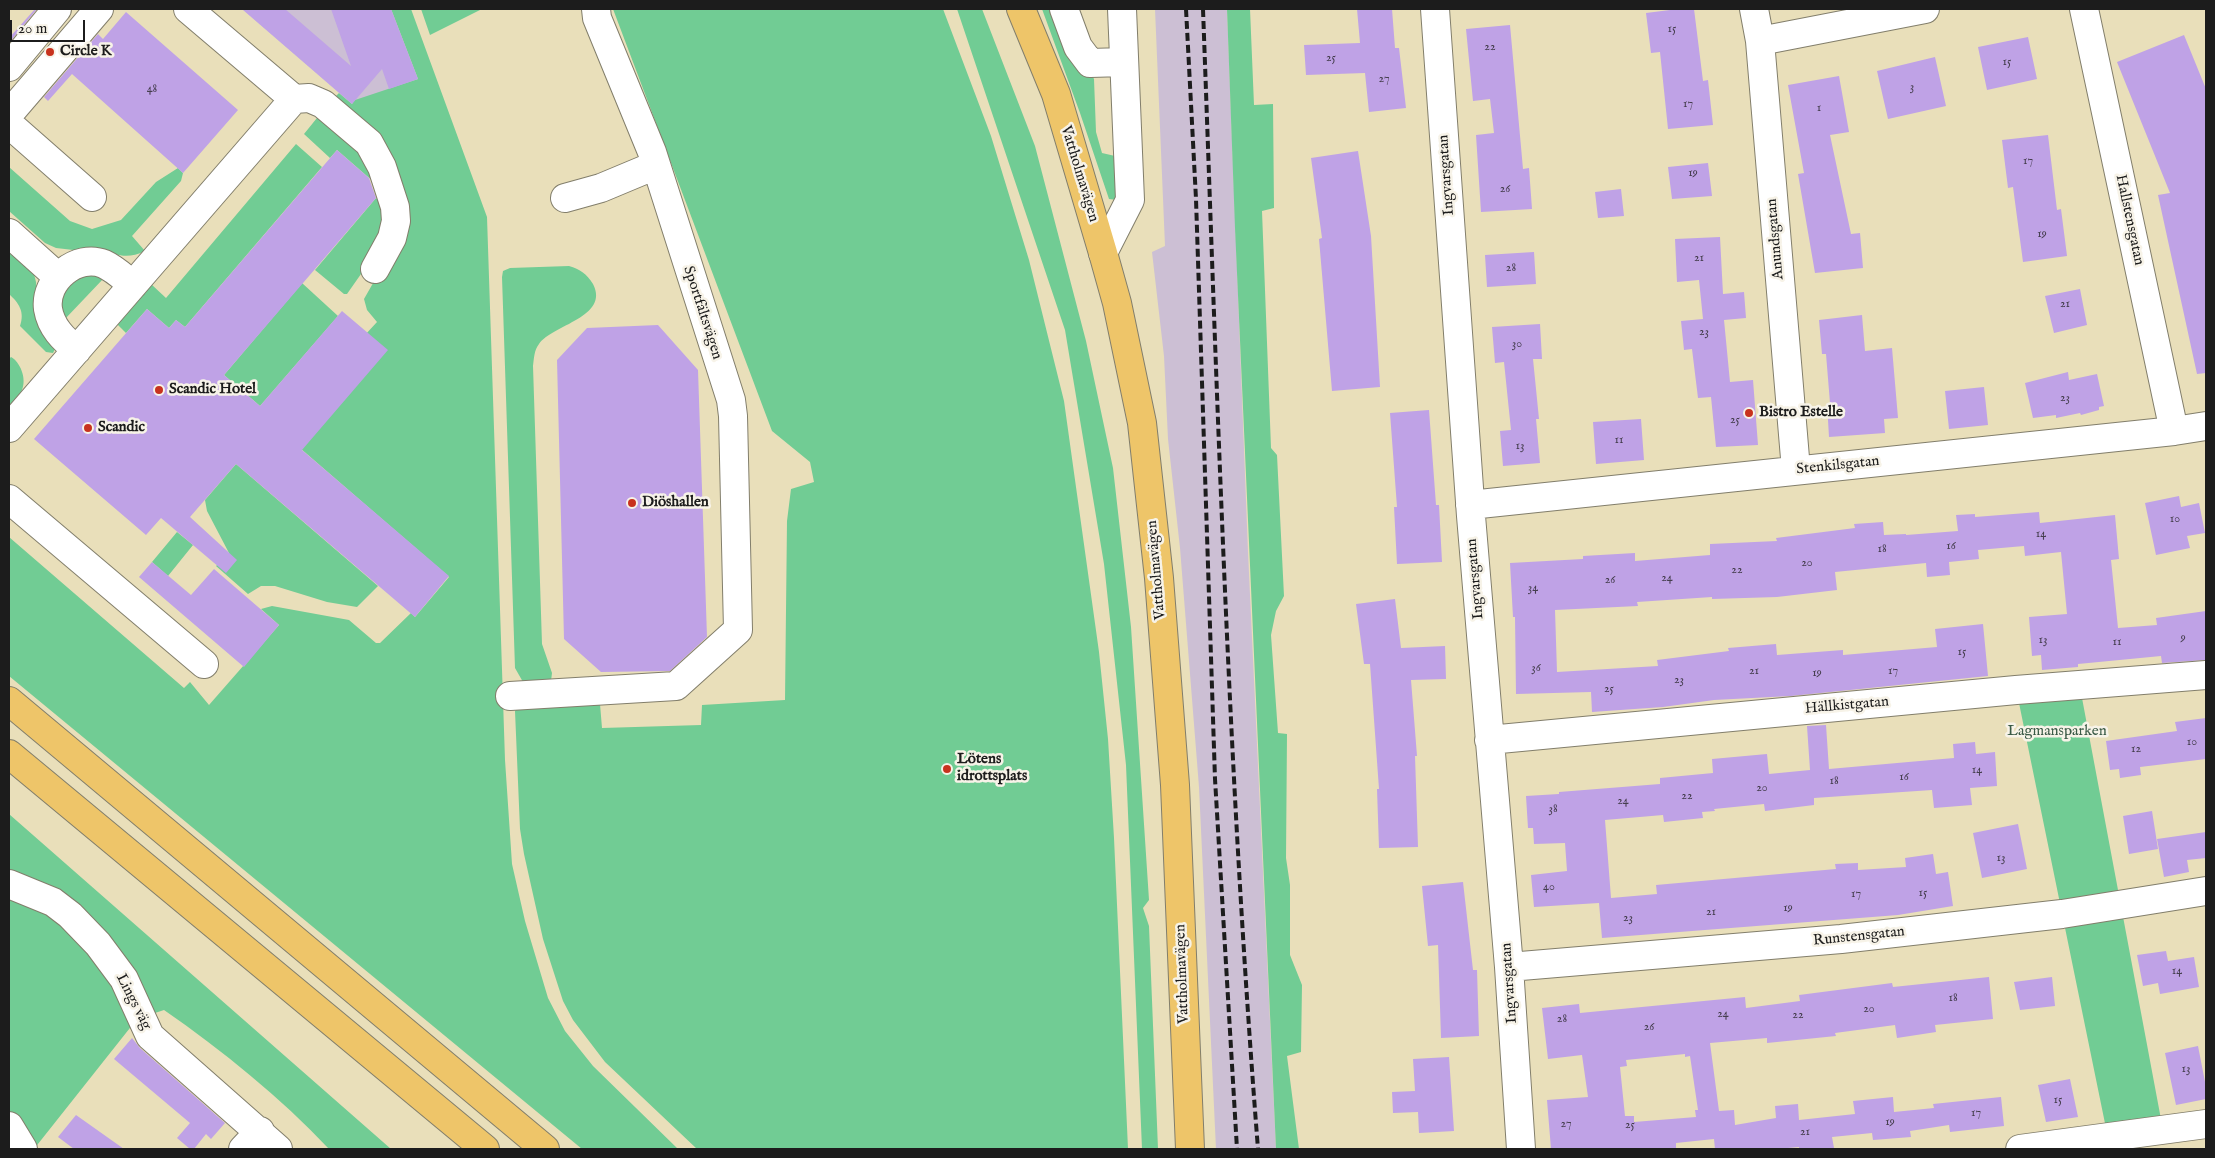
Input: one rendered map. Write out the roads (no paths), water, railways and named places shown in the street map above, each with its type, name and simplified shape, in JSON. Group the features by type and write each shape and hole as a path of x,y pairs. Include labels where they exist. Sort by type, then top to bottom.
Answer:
{"main road":[{"name":"Vattholmavägen","path":"1021,9 1056,94 1103,253 1117,303 1142,423 1158,578 1175,785 1190,1149"},
{"path":"9,701 545,1149"},
{"path":"9,754 485,1149"}],"street":[{"path":"9,67 58,9"},
{"path":"9,114 99,9"},
{"path":"188,9 294,99 309,98 323,104 369,143 382,167 395,207 396,222 392,238 374,269"},
{"name":"Sportfältsvägen","path":"510,696 676,686 738,630 733,416 730,400 656,165 597,18 596,9"},
{"path":"1064,9 1078,47 1090,64 1124,62"},
{"path":"1103,253 1130,200 1122,9"},
{"name":"Ingvarsgatan","path":"1435,9 1470,505 1509,967 1521,1149"},
{"name":"Anundsgatan","path":"1754,9 1760,41 1796,470"},
{"path":"1760,41 1925,9"},
{"name":"Hallstensgatan","path":"2084,9 2174,431"},
{"path":"9,428 294,99"},
{"path":"9,124 92,197"},
{"path":"565,198 601,188 656,165"},
{"path":"9,232 58,277"},
{"path":"77,350 56,330 48,310 49,291 58,277 70,267 87,261 104,264 133,285"},
{"name":"Stenkilsgatan","path":"1470,505 2174,431 2206,426"},
{"path":"9,499 204,664"},
{"name":"Hällkistgatan","path":"1489,740 2006,691 2206,675"},
{"name":"Lings väg","path":"9,884 53,902 70,915 98,944 124,979 150,1036 260,1143"},
{"name":"Runstensgatan","path":"1509,967 1841,939 2062,914 2206,891"},
{"path":"2020,1149 2206,1124"},
{"path":"9,1126 23,1149"}],"railway":[{"path":"1186,9 1196,199 1215,779 1237,1149"},
{"path":"1203,9 1224,579 1239,864 1258,1149"}],"place":[{"name":"Circle K","path":"50,52"},
{"name":"Scandic Hotel","path":"159,390"},
{"name":"Bistro Estelle","path":"1749,413"},
{"name":"Scandic","path":"88,428"},
{"name":"Diöshallen","path":"632,503"},
{"name":"Lötens idrottsplats","path":"947,769"}],"park label":[{"name":"Lagmansparken","path":"2057,732"}]}
